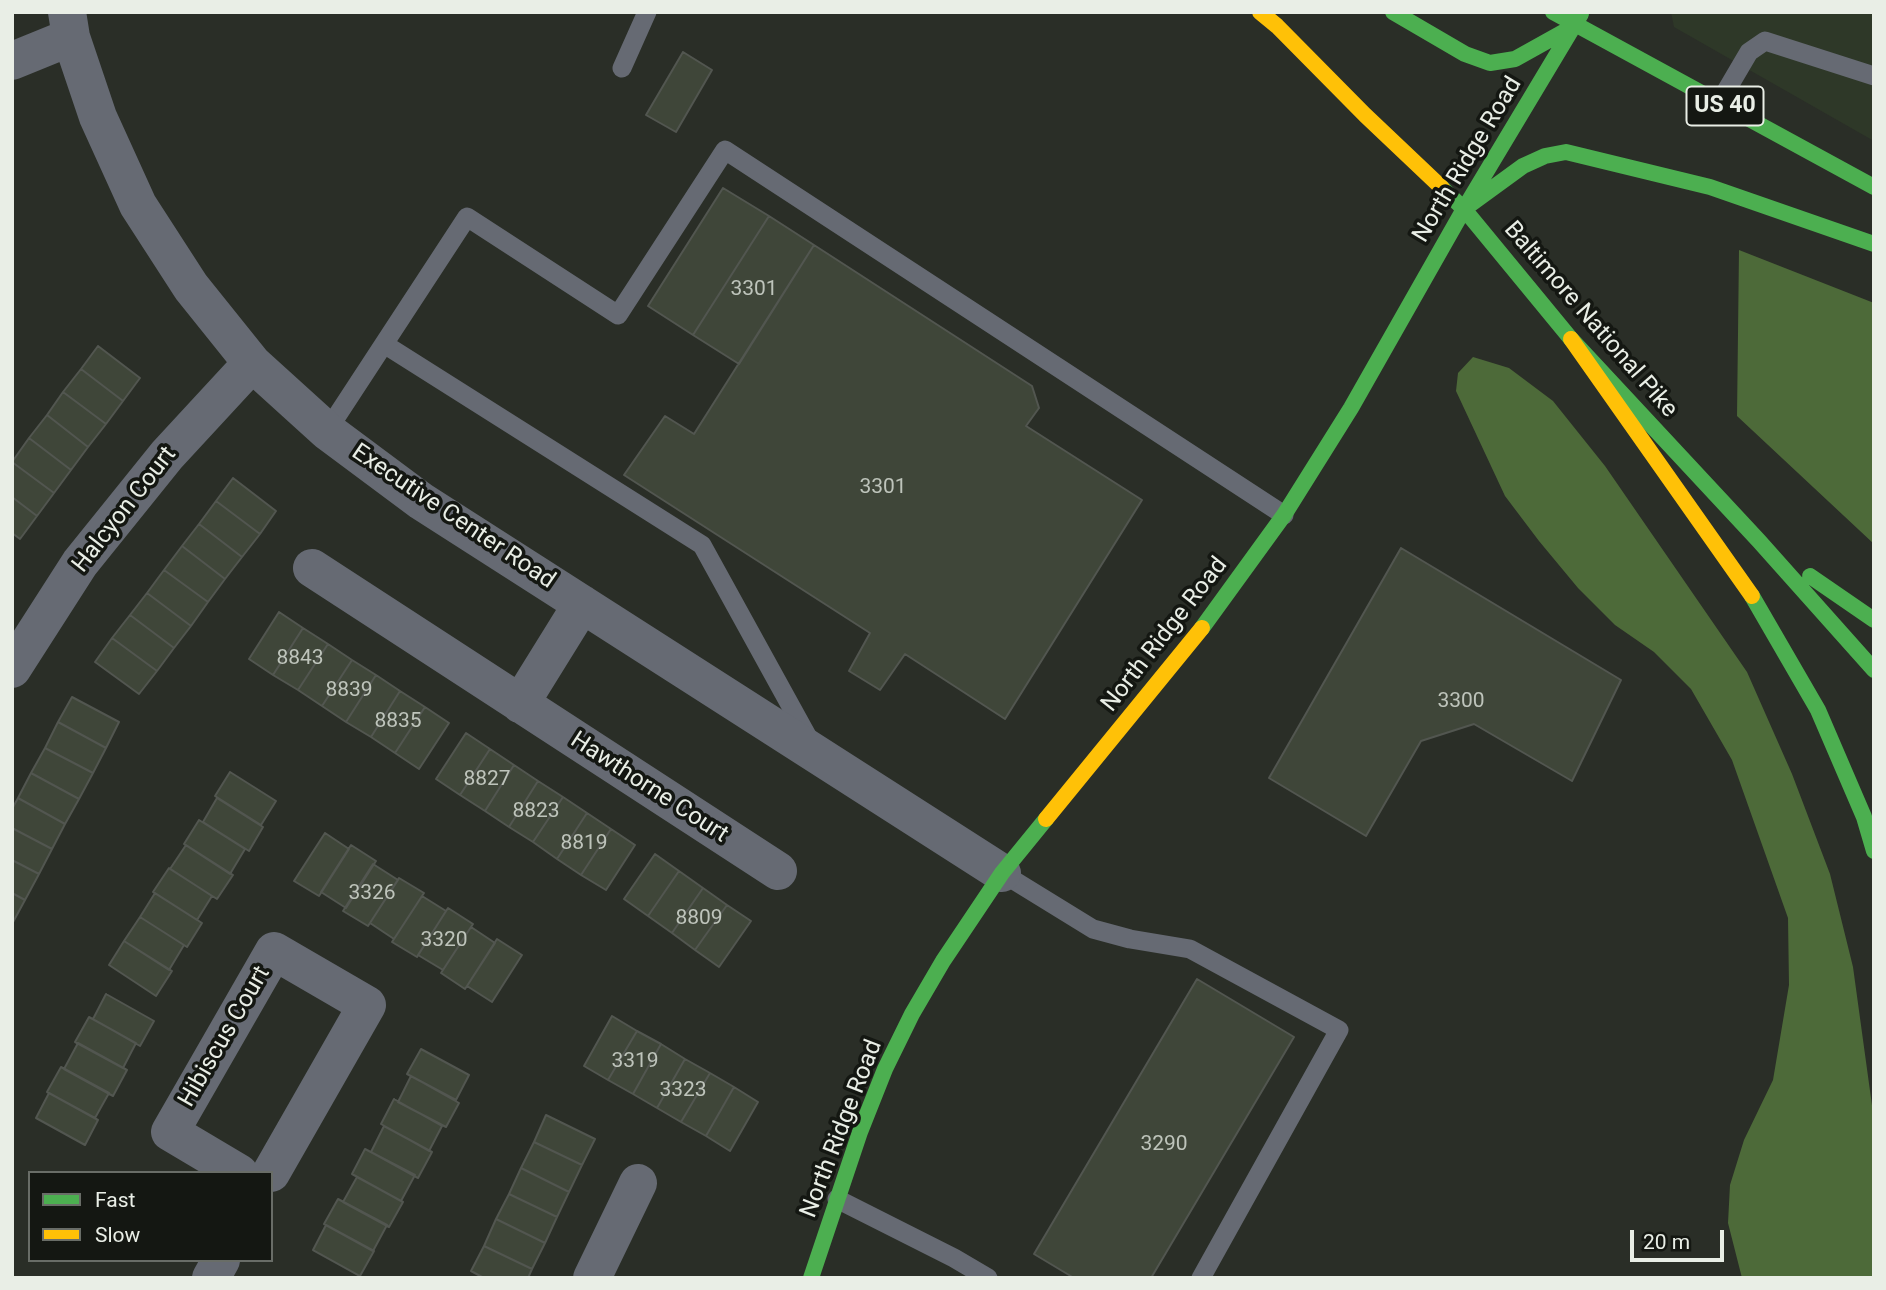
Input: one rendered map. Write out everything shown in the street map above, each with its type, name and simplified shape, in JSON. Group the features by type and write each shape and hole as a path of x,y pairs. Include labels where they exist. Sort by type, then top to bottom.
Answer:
{"main road":[{"name":"Baltimore National Pike","path":"1260,12 1464,209 1571,339 1759,541 1874,670"},
{"path":"1393,12 1465,54 1490,62 1515,59 1579,18"},
{"name":"US 40","path":"1553,12 1579,18 1719,103 1872,180"},
{"name":"North Ridge Road","path":"811,1278 865,1119 885,1069 912,1014 951,950 1002,873 1199,633 1284,515 1579,18"},
{"path":"1464,209 1523,166 1545,156 1566,152 1710,187 1874,244"},
{"path":"1571,339 1759,607 1818,710 1864,817 1874,851"},
{"path":"1759,541 1874,620"}],"street":[{"path":"12,61 69,25"},
{"name":"Executive Center Road","path":"69,25 98,117 138,205 191,287 252,363 327,431 421,502 1002,873"},
{"name":"Halcyon Court","path":"12,669 80,564 167,455 252,363"},
{"name":"Hawthorne Court","path":"312,568 778,871"},
{"path":"520,704 582,604"},
{"name":"Hibiscus Court","path":"236,1171 170,1132 274,951 367,1005 272,1171"},
{"path":"592,1278 638,1183"},
{"path":"211,1278 220,1262"}],"lane":[{"path":"622,68 647,12"},
{"path":"1719,103 1749,52 1765,41 1874,76"},
{"path":"327,431 467,216 618,315 725,150 1284,515"},
{"path":"384,344 702,545 818,754"},
{"path":"1002,873 1093,929 1130,939 1190,949 1339,1030 1200,1278"},
{"path":"837,1199 988,1278"}],"shaded area":[{"path":"1671,12 1874,12 1874,141 1674,27"}],"green space":[{"path":"1739,250 1874,303 1874,544 1737,416"},
{"path":"1473,357 1509,368 1553,401 1605,466 1747,672 1792,774 1830,874 1853,967 1874,1120 1874,1278 1742,1278 1728,1223 1730,1185 1744,1140 1773,1080 1789,985 1788,918 1732,760 1691,689 1654,652 1615,625 1578,588 1505,496 1456,391 1458,373"}],"building":[{"path":"683,52 712,70 676,132 646,115"},
{"path":"723,188 769,216 693,335 648,306"},
{"path":"769,216 814,245 739,364 693,335"},
{"path":"814,245 1032,386 1039,408 1026,426 1142,500 1005,719 905,654 880,690 849,671 870,633 624,475 665,416 694,434"},
{"path":"98,346 140,378 123,401 81,369"},
{"path":"81,369 123,401 106,424 63,392"},
{"path":"63,392 106,424 88,447 47,415"},
{"path":"47,415 88,447 71,470 29,438"},
{"path":"29,438 71,470 54,493 12,462"},
{"path":"12,462 54,493 37,516 12,497"},
{"path":"233,478 276,511 260,534 216,501"},
{"path":"12,497 37,516 20,539 12,533"},
{"path":"216,501 260,534 242,557 199,524"},
{"path":"199,524 242,557 225,579 182,546"},
{"path":"182,546 225,579 208,602 164,570"},
{"path":"1401,548 1621,680 1572,781 1474,724 1421,741 1366,836 1269,778"},
{"path":"164,570 208,602 191,626 147,593"},
{"path":"147,593 191,626 174,648 130,615"},
{"path":"279,612 303,628 273,675 249,659"},
{"path":"130,615 174,648 157,671 112,638"},
{"path":"303,628 328,644 298,690 273,675"},
{"path":"112,638 157,671 139,694 95,662"},
{"path":"328,644 352,660 322,706 298,690"},
{"path":"352,660 376,675 346,722 322,706"},
{"path":"376,675 400,691 371,737 346,722"},
{"path":"400,691 425,707 395,753 371,737"},
{"path":"72,697 119,722 106,748 58,722"},
{"path":"425,707 449,723 419,769 395,753"},
{"path":"58,722 106,748 93,773 45,748"},
{"path":"466,733 490,749 460,795 436,779"},
{"path":"45,748 93,773 79,799 31,773"},
{"path":"490,749 514,765 485,811 460,795"},
{"path":"514,765 538,781 509,827 485,811"},
{"path":"230,772 276,801 261,825 215,796"},
{"path":"31,773 79,799 65,824 18,798"},
{"path":"538,781 563,797 533,842 509,827"},
{"path":"563,797 587,813 557,859 533,842"},
{"path":"18,798 65,824 52,849 12,828 12,809"},
{"path":"217,798 263,827 249,851 203,822"},
{"path":"587,813 611,829 581,875 557,859"},
{"path":"199,820 245,849 230,874 184,844"},
{"path":"12,828 52,849 39,874 12,860"},
{"path":"611,829 635,845 606,890 581,875"},
{"path":"325,833 349,849 319,896 294,881"},
{"path":"186,845 233,875 217,899 170,869"},
{"path":"351,845 376,861 346,908 321,892"},
{"path":"655,854 679,871 648,916 624,899"},
{"path":"12,860 39,874 25,900 12,893"},
{"path":"373,864 398,880 368,926 343,911"},
{"path":"169,868 212,896 197,920 153,892"},
{"path":"679,871 703,888 672,933 648,916"},
{"path":"399,878 424,893 394,939 370,923"},
{"path":"703,888 727,905 695,950 672,933"},
{"path":"12,893 25,900 12,924"},
{"path":"155,893 202,923 187,947 140,917"},
{"path":"422,896 446,911 417,957 392,942"},
{"path":"727,905 751,921 719,967 695,950"},
{"path":"448,908 473,924 443,970 418,955"},
{"path":"140,917 184,945 169,970 124,941"},
{"path":"471,927 495,943 465,989 441,973"},
{"path":"497,939 522,955 492,1002 467,986"},
{"path":"124,941 172,971 156,996 109,965"},
{"path":"1197,979 1294,1037 1151,1278 1074,1278 1034,1254"},
{"path":"106,994 154,1021 140,1046 93,1019"},
{"path":"612,1016 637,1031 608,1080 584,1066"},
{"path":"89,1017 136,1043 123,1068 75,1042"},
{"path":"637,1031 661,1044 633,1094 608,1080"},
{"path":"78,1043 127,1070 113,1096 64,1069"},
{"path":"661,1044 685,1059 657,1108 633,1094"},
{"path":"421,1049 469,1075 456,1100 407,1074"},
{"path":"685,1059 710,1073 681,1122 657,1108"},
{"path":"61,1067 109,1093 95,1118 47,1092"},
{"path":"710,1073 734,1087 706,1136 681,1122"},
{"path":"411,1076 459,1103 446,1127 398,1102"},
{"path":"734,1087 758,1102 730,1151 706,1136"},
{"path":"49,1093 98,1120 85,1145 36,1118"},
{"path":"394,1099 442,1126 429,1151 381,1124"},
{"path":"546,1115 595,1139 582,1165 534,1142"},
{"path":"384,1126 432,1152 418,1178 371,1152"},
{"path":"534,1142 582,1165 569,1192 521,1168"},
{"path":"365,1149 415,1175 401,1201 352,1174"},
{"path":"521,1168 569,1192 557,1217 509,1194"},
{"path":"357,1177 403,1202 389,1227 343,1202"},
{"path":"509,1194 557,1217 545,1243 496,1219"},
{"path":"338,1199 387,1225 373,1251 324,1224"},
{"path":"496,1219 545,1243 532,1269 484,1246"},
{"path":"326,1225 374,1251 360,1276 313,1250"},
{"path":"484,1246 532,1269 528,1278 484,1278 471,1271"}],"traffic: fast":[{"path":"1393,12 1465,54 1490,63 1515,59 1576,25"},
{"path":"1553,12 1874,187"},
{"path":"1202,628 1284,515 1351,408 1464,209 1581,14"},
{"path":"1464,209 1523,166 1545,156 1566,152 1710,187 1874,244"},
{"path":"1442,188 1464,209 1571,339 1759,541 1874,670"},
{"path":"1810,576 1874,620"},
{"path":"1752,596 1818,710 1864,817 1874,851"},
{"path":"811,1278 860,1132 885,1069 912,1014 943,961 1002,873 1046,819"}],"traffic: slow":[{"path":"1260,12 1442,188"},
{"path":"1571,339 1752,596"},
{"path":"1046,819 1202,628"}]}
